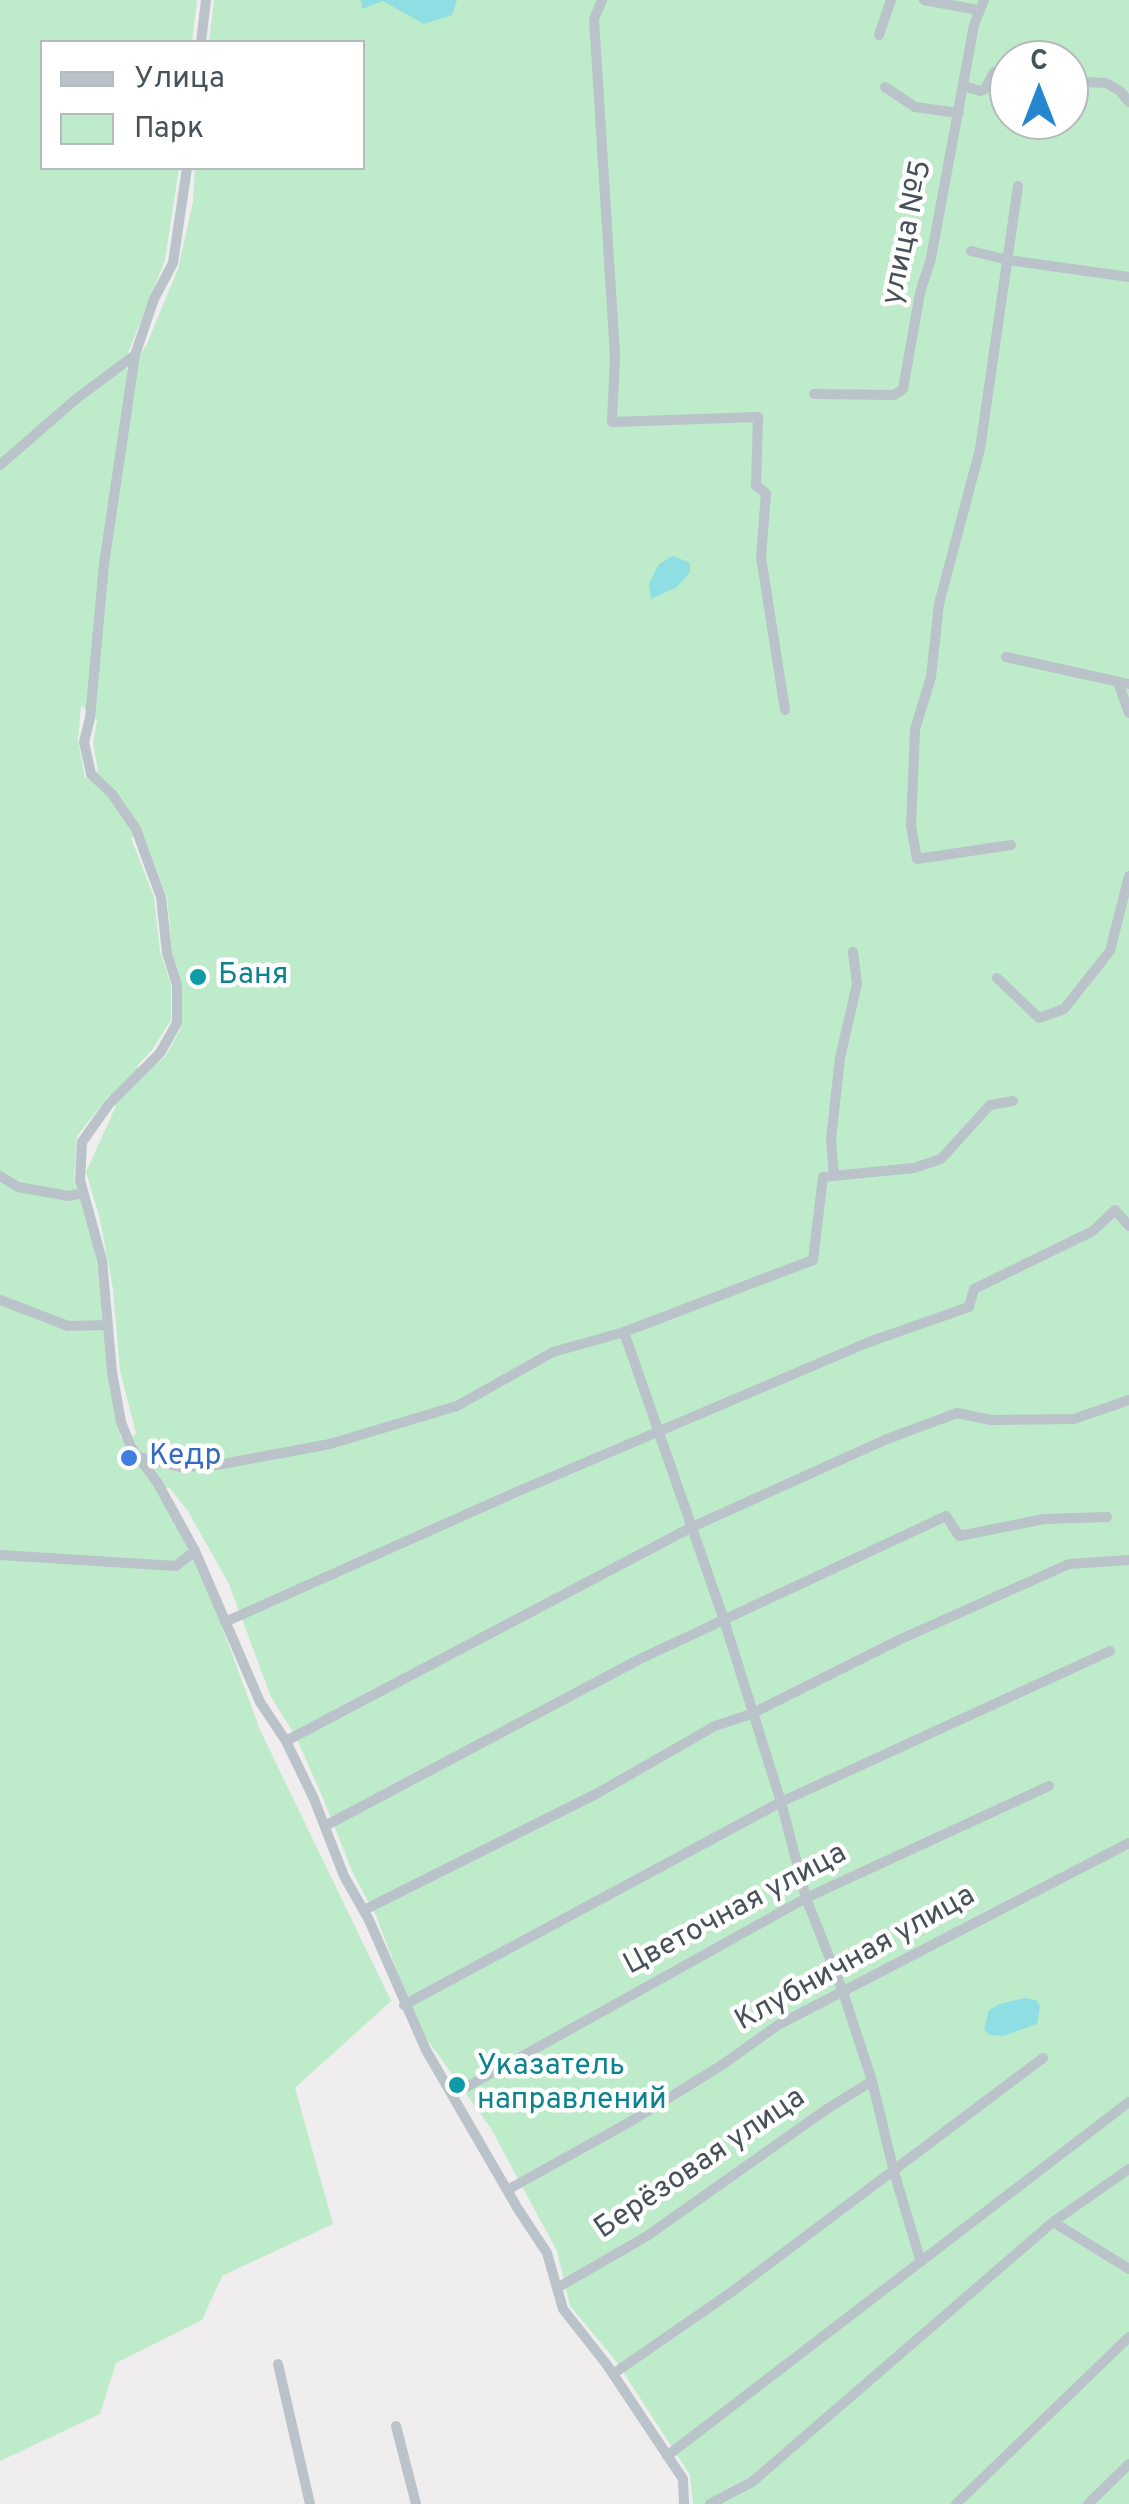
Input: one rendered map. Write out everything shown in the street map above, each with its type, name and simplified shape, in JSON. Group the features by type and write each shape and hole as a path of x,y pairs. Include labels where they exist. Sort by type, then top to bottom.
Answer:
{"street":[{"path":"200,40 206,0"},
{"path":"602,0 594,19 615,370 612,422 758,417 756,486 766,493 761,557 785,710"},
{"path":"879,35 891,0"},
{"path":"924,0 981,5"},
{"name":"улица №5","path":"814,394 894,396 903,389 981,5"},
{"path":"964,86 980,91 989,81"},
{"path":"1089,82 1106,83 1129,102"},
{"path":"885,88 916,107 959,113"},
{"path":"187,170 173,262 154,299 135,355 104,564 90,718 84,742 91,774 112,794 136,828 161,897 167,952 177,985 176,1024 160,1052 109,1104 82,1142 80,1180 102,1260 121,1422 158,1482 194,1552 260,1702 286,1741 426,2050 548,2254 563,2309 613,2374 682,2479 684,2500 700,2504"},
{"path":"1011,845 917,859 911,826 915,729 931,677 939,604 980,449 1018,186"},
{"path":"971,252 1129,277"},
{"path":"0,465 76,399 135,355"},
{"path":"1006,657 1123,683 1129,713"},
{"path":"997,978 1039,1018 1064,1009 1110,951 1129,876"},
{"path":"834,1176 831,1140 840,1058 857,984 853,952"},
{"path":"139,1456 180,1467 217,1466 343,1441 457,1406 553,1352 624,1332 814,1260 823,1178 914,1168 940,1159 990,1106 1014,1101"},
{"path":"0,1176 18,1186 70,1196 83,1193"},
{"path":"225,1622 521,1490 869,1342 968,1308 974,1288 1093,1231 1114,1210 1129,1226"},
{"path":"0,1300 68,1326 108,1326"},
{"path":"624,1332 724,1620 781,1802 806,1898 844,1992 921,2262"},
{"path":"286,1741 692,1528 887,1439 957,1413 992,1420 1074,1419 1129,1400"},
{"path":"324,1826 624,1668 946,1516 960,1536 1044,1519 1108,1517"},
{"path":"0,1555 176,1566 194,1552"},
{"path":"364,1910 598,1793 715,1726 751,1714 902,1639 1069,1564 1129,1560"},
{"path":"404,2005 781,1802 1110,1651"},
{"name":"Цветочная улица","path":"454,2094 806,1898 1049,1786"},
{"name":"Клубничная улица","path":"509,2189 722,2066 778,2025 1129,1843"},
{"path":"613,2374 733,2291 1044,2058"},
{"name":"Берёзовая улица","path":"557,2288 647,2236 827,2109 872,2082"},
{"path":"667,2456 1129,2102"},
{"path":"710,2504 752,2482 1052,2222 1129,2169"},
{"path":"1052,2222 1129,2270"},
{"path":"956,2504 1129,2337"},
{"path":"278,2364 310,2504"},
{"path":"396,2426 416,2504"},
{"path":"1088,2504 1129,2464"}],"green space":[{"path":"0,0 197,0 192,40 40,40 40,170 179,170 165,260 128,353 127,372 146,346 178,269 193,202 195,170 365,170 365,40 209,40 214,0 1129,0 1129,2504 693,2504 690,2475 616,2361 570,2306 557,2251 490,2127 419,2028 376,1916 353,1873 296,1737 271,1697 229,1584 188,1511 169,1487 159,1491 209,1591 260,1730 391,2001 295,2088 333,2224 222,2276 202,2320 116,2363 100,2414 0,2461","holes":["81,705 97,720 93,743 98,771 85,778 78,740","141,828 167,897 172,951 182,986 181,1028 165,1057 151,1068 136,1067 171,1020 171,985 160,951 154,897 131,838","110,1094 107,1101 116,1106 86,1172 100,1219 113,1289 120,1371 136,1433 127,1444 120,1436 107,1370 94,1233 74,1180 77,1136"]}],"water":[{"path":"361,0 457,0 452,15 424,24 383,1 362,9"},
{"path":"673,556 690,563 690,572 677,587 651,599 649,584 659,564"},
{"path":"1024,1998 1036,2000 1040,2006 1037,2024 1003,2036 984,2030 989,2010"}],"place":[{"name":"Баня","path":"198,977"},
{"name":"Кедр","path":"129,1458"},
{"name":"Указатель направлений","path":"457,2085"}]}
